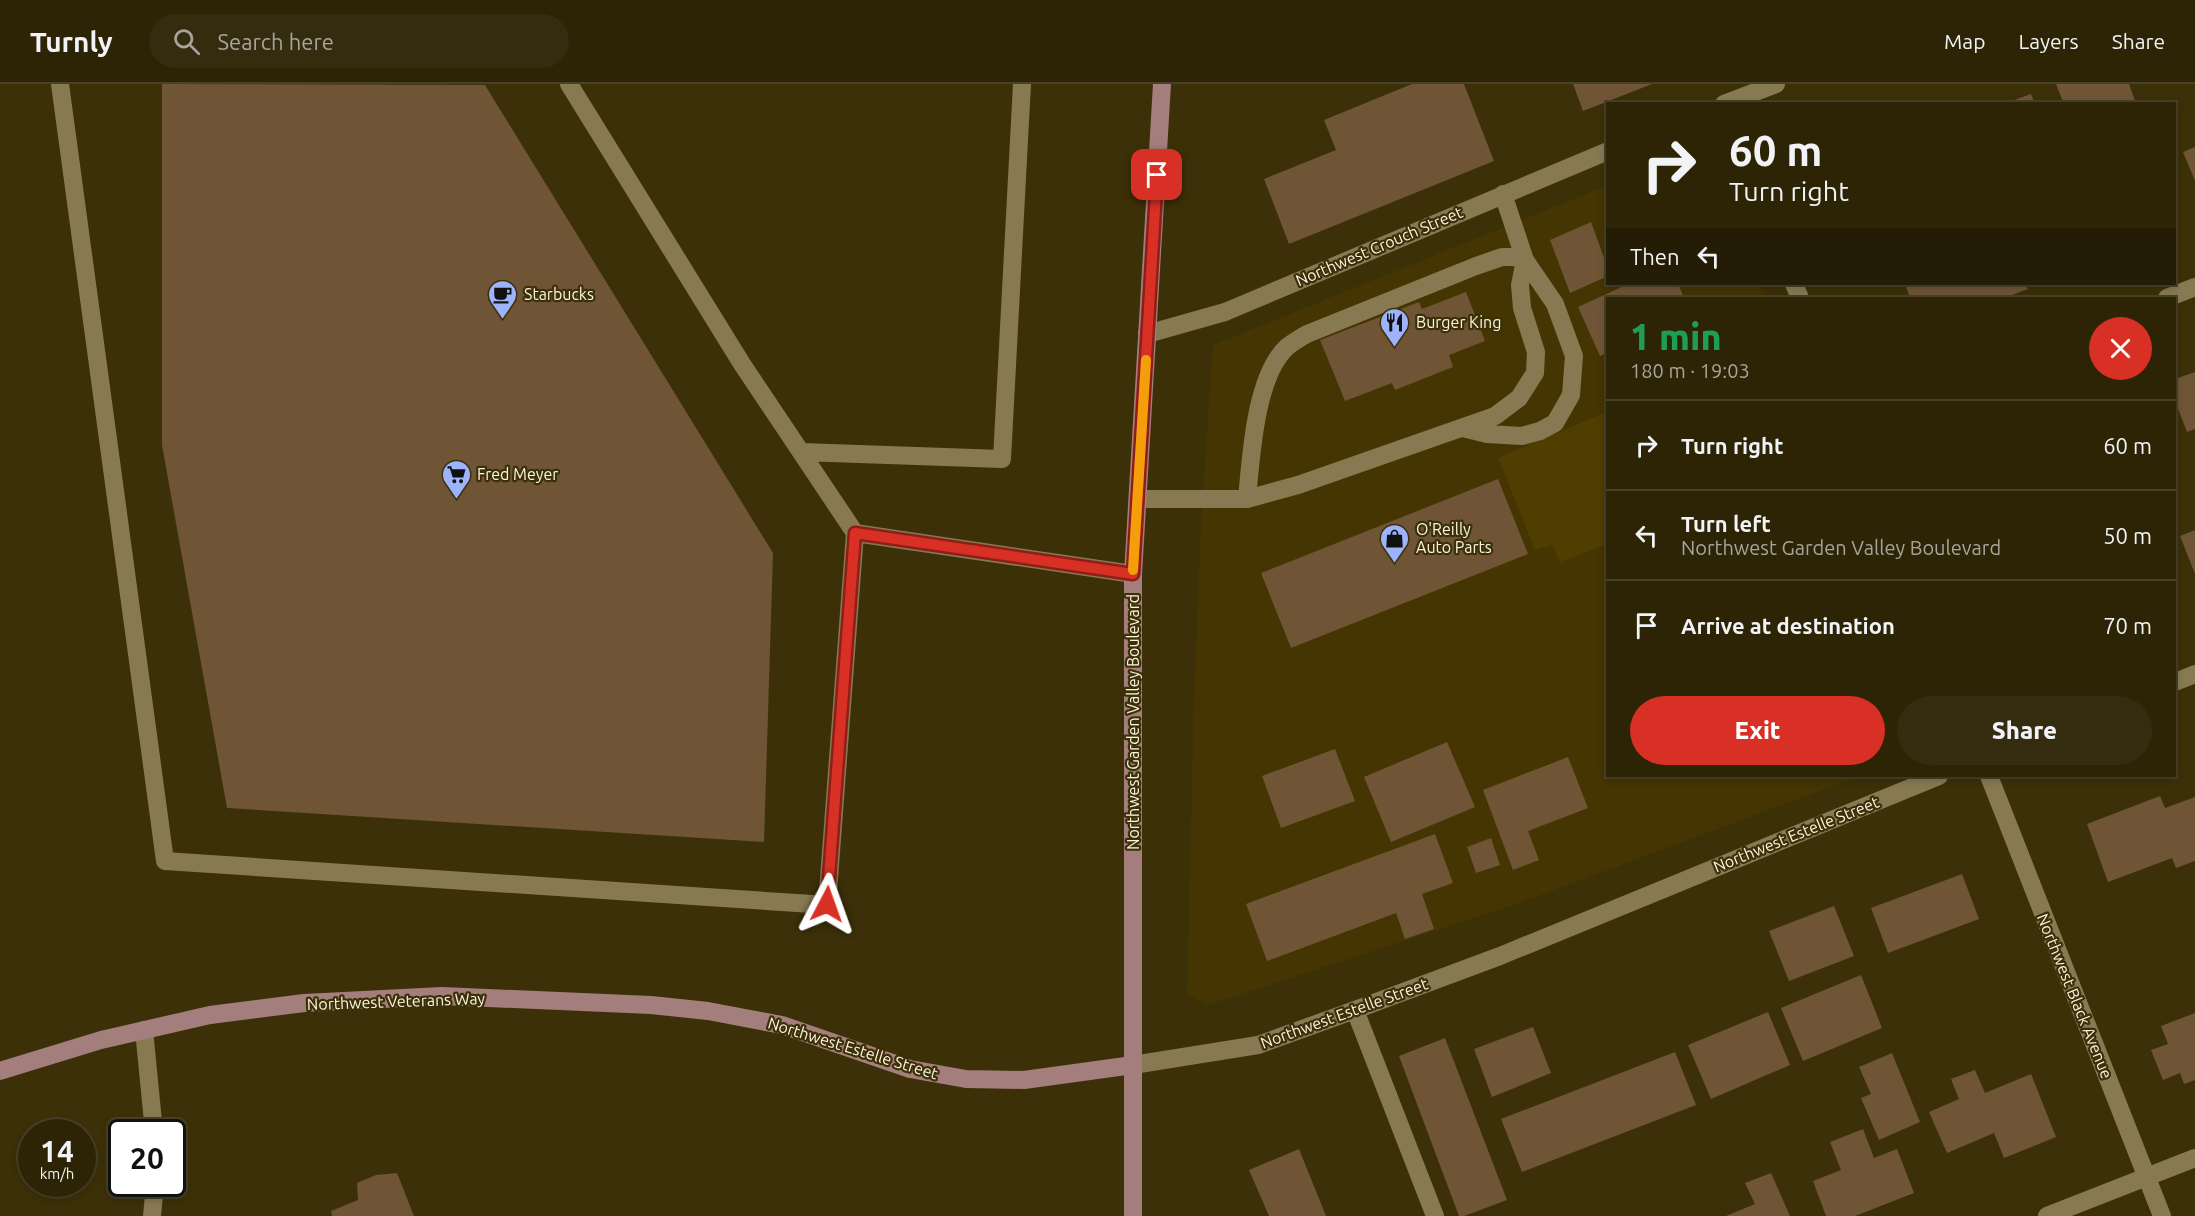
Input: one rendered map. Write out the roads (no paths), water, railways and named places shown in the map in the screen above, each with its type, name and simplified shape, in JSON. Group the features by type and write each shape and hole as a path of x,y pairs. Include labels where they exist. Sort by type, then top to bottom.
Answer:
{"street":[{"path":"60,84 165,861 827,904 855,533 742,364 569,84"},
{"path":"802,452 1002,459 1022,84"},
{"name":"Northwest Garden Valley Boulevard","path":"1133,1216 1133,574 1162,84"},
{"path":"1729,102 1776,84"},
{"name":"Northwest Crouch Street","path":"1147,334 1225,312 1606,152"},
{"path":"1463,428 1487,434 1522,436 1540,431 1555,423 1571,395 1574,356 1555,304 1541,280 1525,260 1503,194"},
{"path":"1246,499 1253,438 1268,376 1287,347 1307,334 1476,266 1502,257 1525,260"},
{"path":"1138,499 1246,499 1298,485 1495,416 1520,398 1535,373 1536,352 1522,308 1521,285 1525,260"},
{"path":"2170,297 2195,287"},
{"path":"855,533 1133,574"},
{"path":"2176,682 2195,674"},
{"name":"Northwest Estelle Street","path":"651,1005 708,1011 782,1025 910,1069 966,1079 1024,1080 1258,1045 1500,956 1937,777"},
{"name":"Northwest Black Avenue","path":"1989,777 2162,1216"},
{"name":"Northwest Veterans Way","path":"0,1071 101,1040 210,1015 304,1003 442,996 651,1005"},
{"path":"1355,1010 1435,1216"},
{"path":"144,1030 153,1119"},
{"path":"2047,1216 2195,1158"},
{"path":"152,1216 154,1197"}],"place":[{"name":"Starbucks","path":"503,320"},
{"name":"Burger King","path":"1395,348"},
{"name":"Fred Meyer","path":"456,500"},
{"name":"O'Reilly Auto Parts","path":"1395,564"}]}
